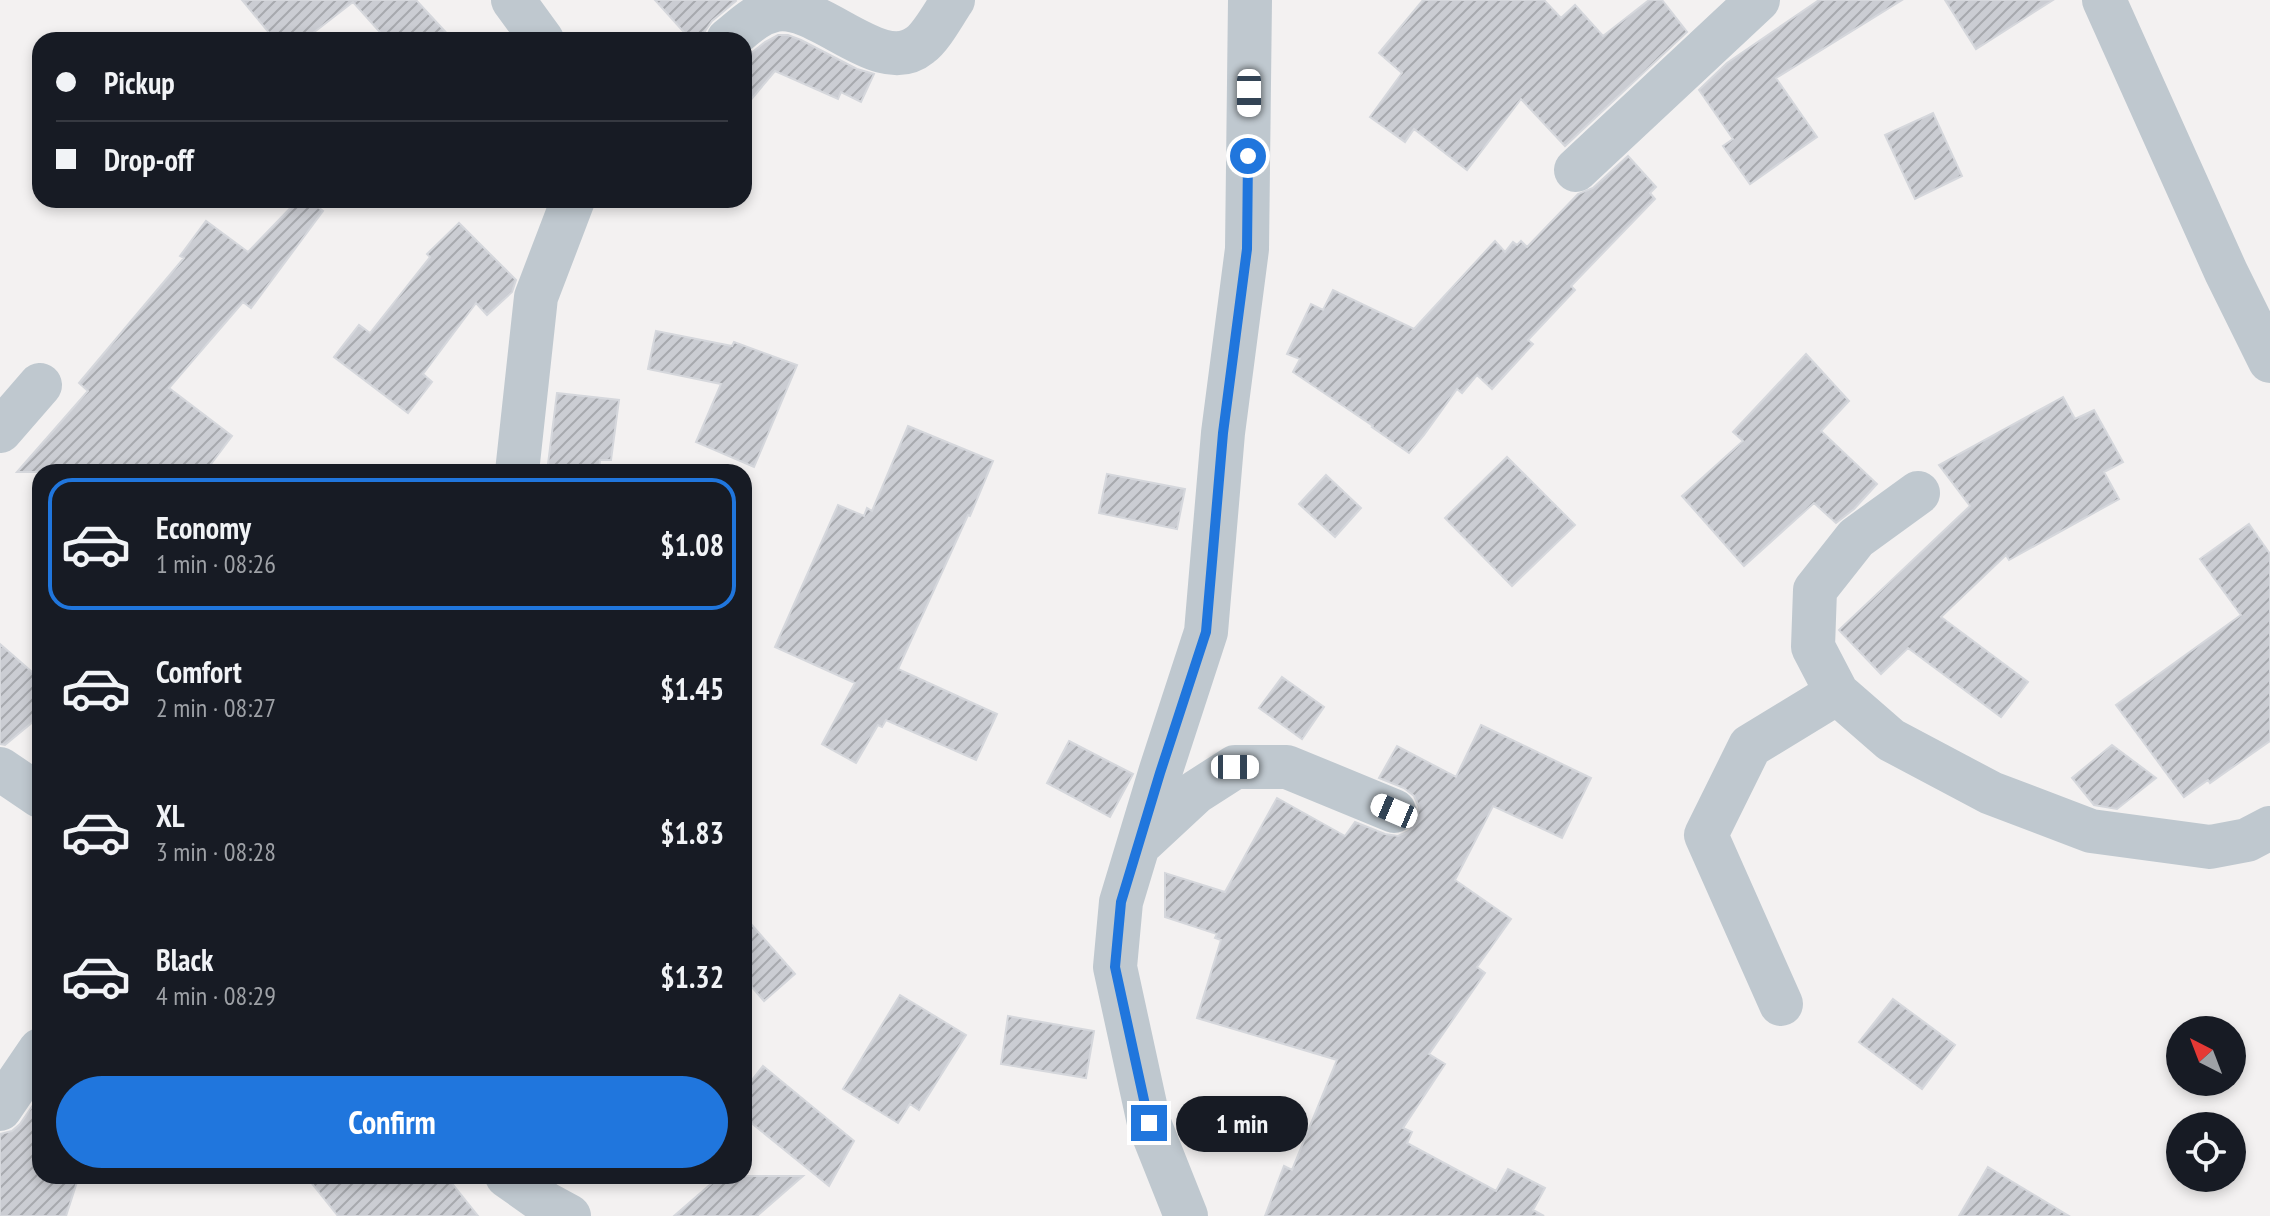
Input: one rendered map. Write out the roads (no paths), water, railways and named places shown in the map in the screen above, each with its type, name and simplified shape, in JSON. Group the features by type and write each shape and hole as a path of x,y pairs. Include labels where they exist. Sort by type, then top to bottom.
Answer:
{"street":[{"path":"513,0 536,32"},
{"path":"737,32 754,18 774,10 792,8 884,52 904,54 921,45 953,0"},
{"path":"1186,1216 1149,1123 1115,967 1121,902 1206,632 1223,433 1247,249 1250,0"},
{"path":"1708,0 1755,3"},
{"path":"2104,0 2226,272 2270,361"},
{"path":"1576,170 1755,3"},
{"path":"518,464 536,297 570,208"},
{"path":"0,431 40,385"},
{"path":"1918,493 1856,538 1815,590 1813,647 1837,693 1891,740 1991,793 2091,831 2210,847 2247,840 2270,828"},
{"path":"1781,1004 1706,835 1750,746 1837,693"},
{"path":"1138,845 1196,792 1235,767 1287,767 1394,811"},
{"path":"0,769 32,791"},
{"path":"0,1109 32,1062"},
{"path":"517,1184 553,1212"}]}
